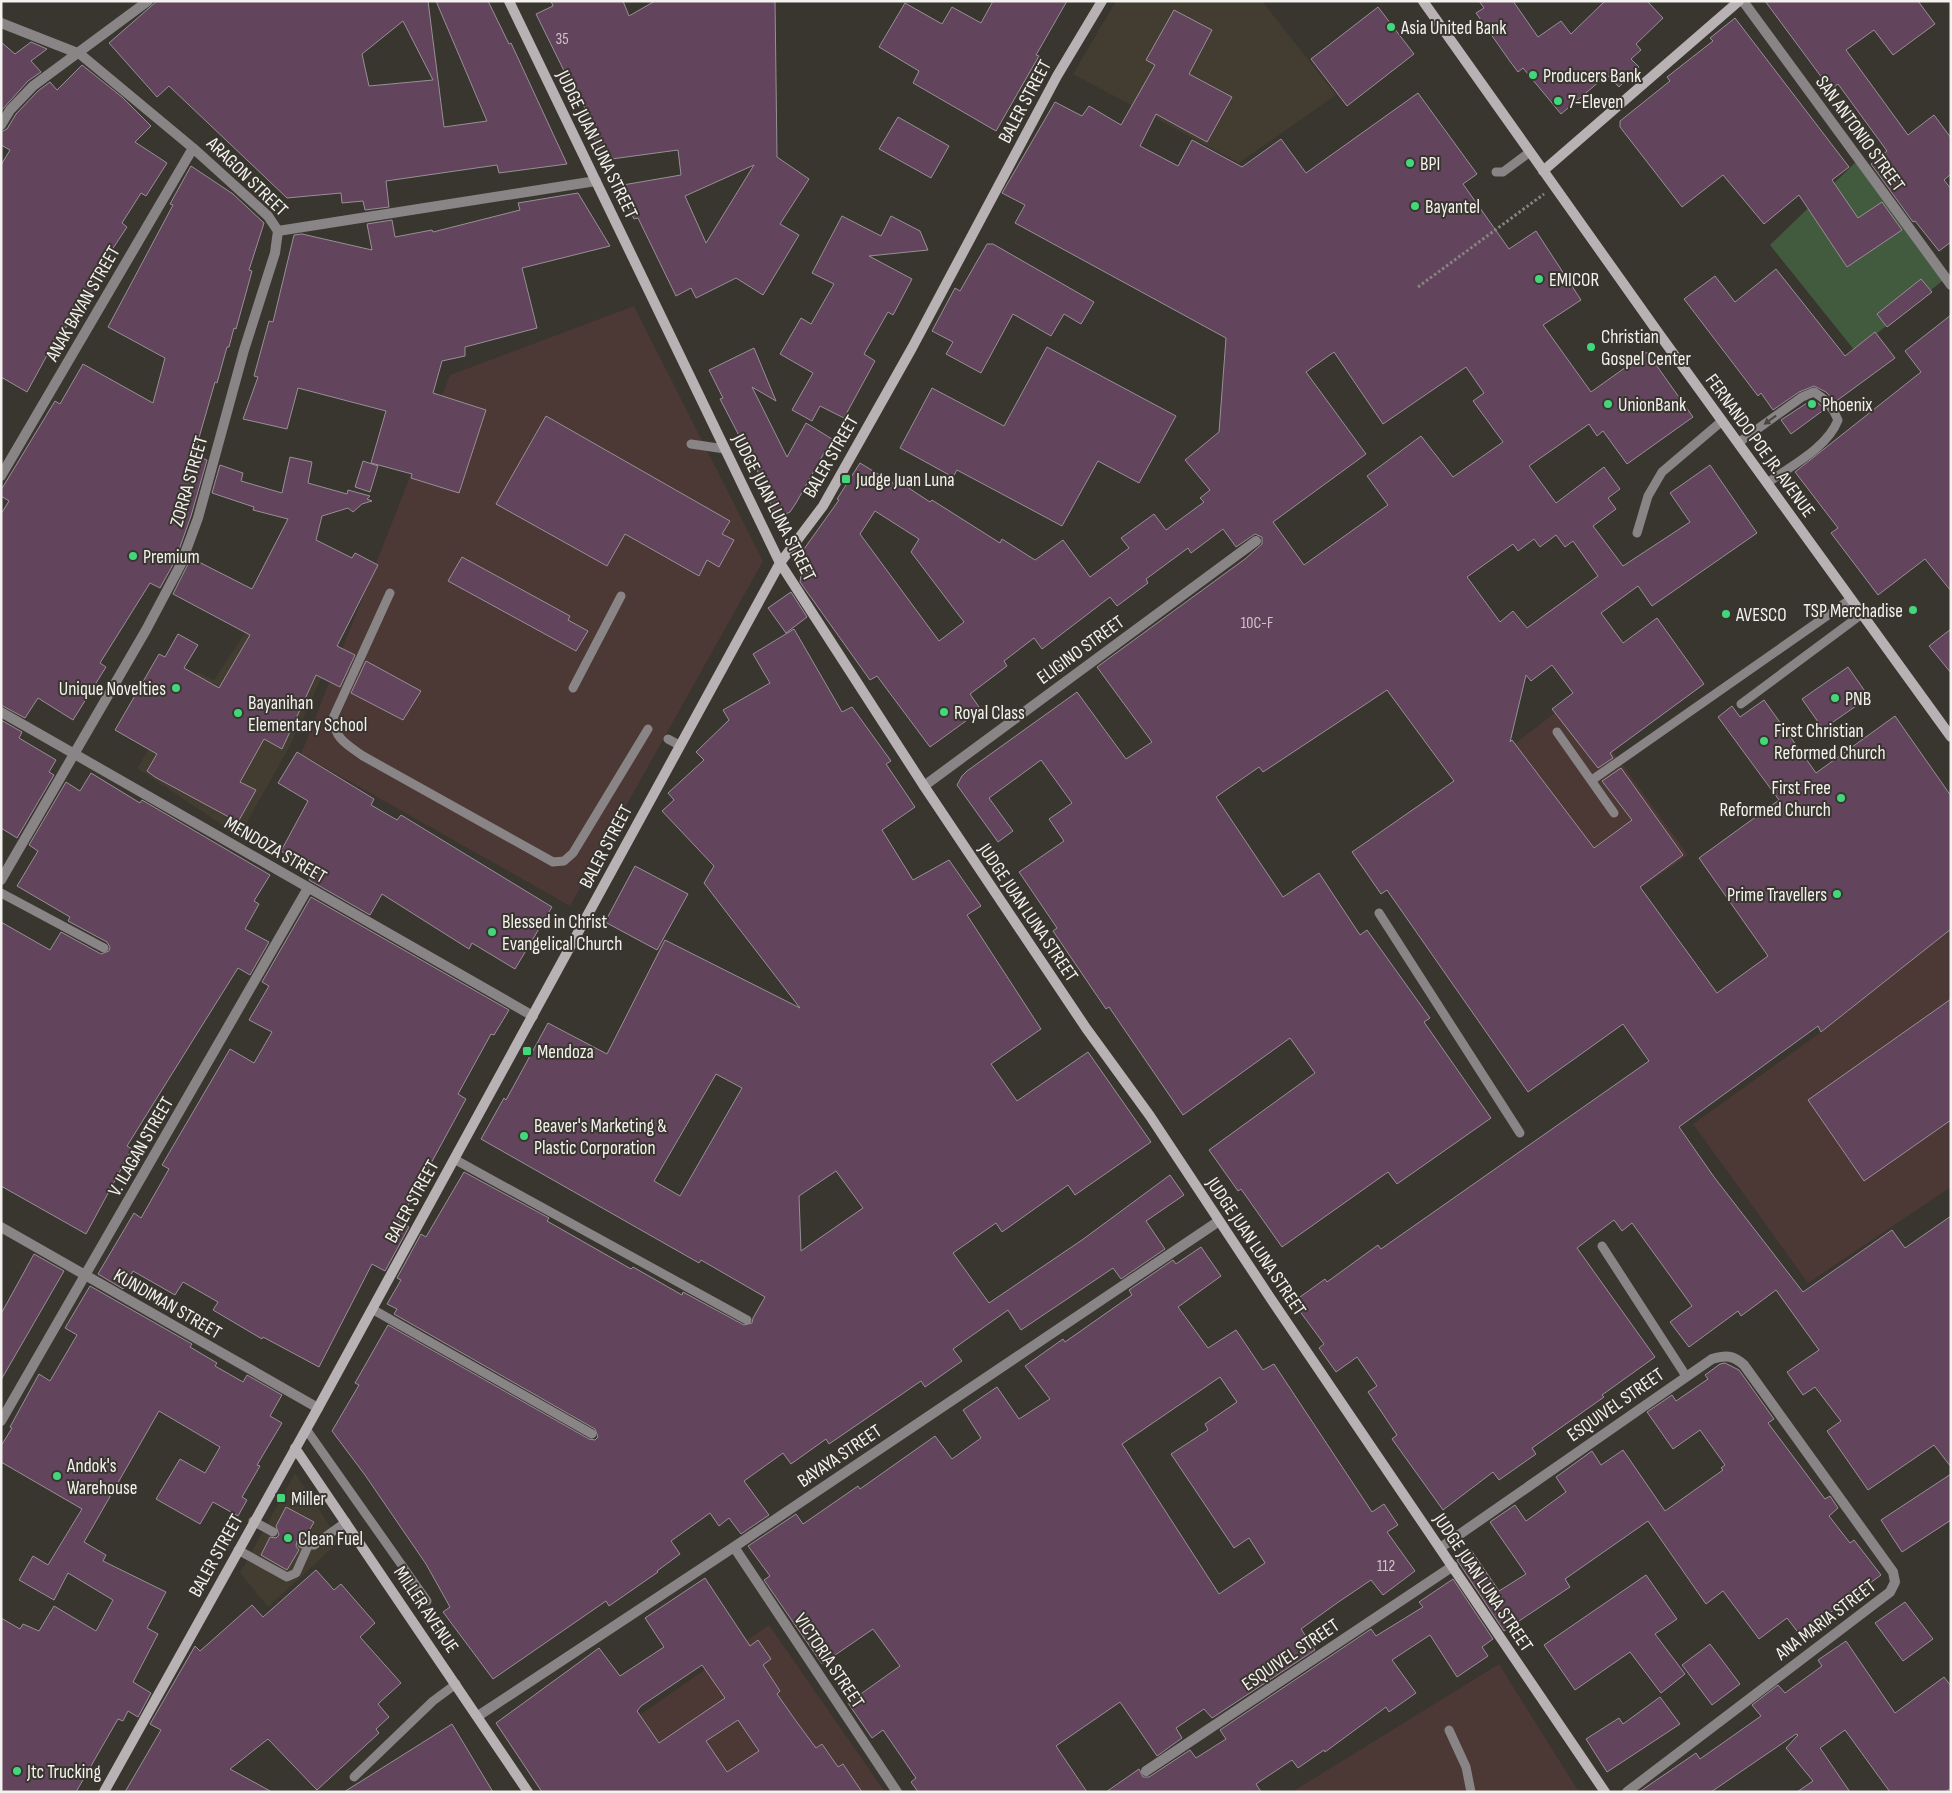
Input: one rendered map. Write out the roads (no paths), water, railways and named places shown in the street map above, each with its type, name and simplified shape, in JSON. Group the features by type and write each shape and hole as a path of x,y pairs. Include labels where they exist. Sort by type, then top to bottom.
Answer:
{"street":[{"path":"1,125 10,110 33,86 80,54 148,1"},
{"name":"JUDGE JUAN LUNA STREET","path":"509,1 780,564 924,786 1605,1792"},
{"name":"BALER STREET","path":"104,1792 318,1408 679,745 780,564 823,506 917,340 1057,76 1102,1"},
{"name":"FERNANDO POE JR. AVENUE","path":"1423,1 1722,421 1951,737"},
{"path":"1543,171 1739,1"},
{"name":"SAN ANTONIO STREET","path":"1743,1 1951,285"},
{"name":"ARAGON STREET","path":"1,23 80,54 194,148 268,216 278,232 596,181"},
{"name":"ANAK BAYAN STREET","path":"1,476 194,148"},
{"name":"ZORRA STREET","path":"1,880 146,630 181,564 198,518 244,350 275,253 278,232"},
{"name":"ELIGINO STREET","path":"924,786 1256,541"},
{"name":"MENDOZA STREET","path":"1,712 533,1016"},
{"name":"V. ILAGAN STREET","path":"1,1421 308,888"},
{"name":"BAYAYA STREET","path":"478,1716 734,1547 1219,1221"},
{"name":"KUNDIMAN STREET","path":"1,1227 318,1408"},
{"name":"ANA MARIA STREET","path":"1627,1792 1890,1592 1895,1582 1893,1572 1744,1365 1736,1357 1724,1355 1712,1359"},
{"name":"ESQUIVEL STREET","path":"1440,1548 1712,1359"},
{"name":"MILLER AVENUE","path":"295,1448 528,1792"},
{"name":"VICTORIA STREET","path":"734,1547 897,1792"},
{"name":"ESQUIVEL STREET","path":"1146,1771 1453,1566"}],"lane":[{"path":"1496,172 1503,172 1530,152"},
{"path":"1738,443 1802,397 1814,392 1824,398 1834,409 1838,420 1824,442 1767,483"},
{"path":"1637,532 1648,496 1662,472 1722,421"},
{"path":"691,444 725,449"},
{"path":"390,593 333,718 334,732 344,743 363,756 553,862 564,861 573,853 648,729"},
{"path":"573,688 621,596"},
{"path":"1592,780 1851,599"},
{"path":"1741,704 1862,614"},
{"path":"1557,732 1614,814"},
{"path":"668,739 679,745"},
{"path":"1,893 104,948"},
{"path":"1379,912 1520,1133"},
{"path":"454,1160 747,1320"},
{"path":"1602,1246 1686,1376"},
{"path":"372,1309 592,1434"},
{"path":"306,1428 427,1602"},
{"path":"253,1522 273,1532"},
{"path":"238,1550 287,1577 296,1573 305,1545 314,1545 346,1522"},
{"path":"354,1777 433,1701 456,1684"},
{"path":"1449,1730 1466,1767 1471,1792"}],"place":[{"name":"Asia United Bank","path":"1391,27"},
{"name":"Producers Bank","path":"1533,75"},
{"name":"7-Eleven","path":"1558,101"},
{"name":"BPI","path":"1410,163"},
{"name":"Bayantel","path":"1415,206"},
{"name":"EMICOR","path":"1539,279"},
{"name":"Christian Gospel Center","path":"1591,347"},
{"name":"UnionBank","path":"1608,404"},
{"name":"Phoenix","path":"1812,404"},
{"name":"Judge Juan Luna","path":"846,479"},
{"name":"Premium","path":"133,556"},
{"name":"TSP Merchadise","path":"1913,610"},
{"name":"AVESCO","path":"1726,614"},
{"name":"Unique Novelties","path":"176,688"},
{"name":"PNB","path":"1835,698"},
{"name":"Royal Class","path":"944,712"},
{"name":"Bayanihan Elementary School","path":"238,713"},
{"name":"First Christian Reformed Church","path":"1764,741"},
{"name":"First Free Reformed Church","path":"1841,798"},
{"name":"Prime Travellers","path":"1837,894"},
{"name":"Blessed in Christ Evangelical Church","path":"492,932"},
{"name":"Mendoza","path":"527,1051"},
{"name":"Beaver's Marketing & Plastic Corporation","path":"524,1136"},
{"name":"Andok's Warehouse","path":"57,1476"},
{"name":"Miller","path":"281,1498"},
{"name":"Clean Fuel","path":"288,1538"},
{"name":"Jtc Trucking","path":"17,1771"}]}
